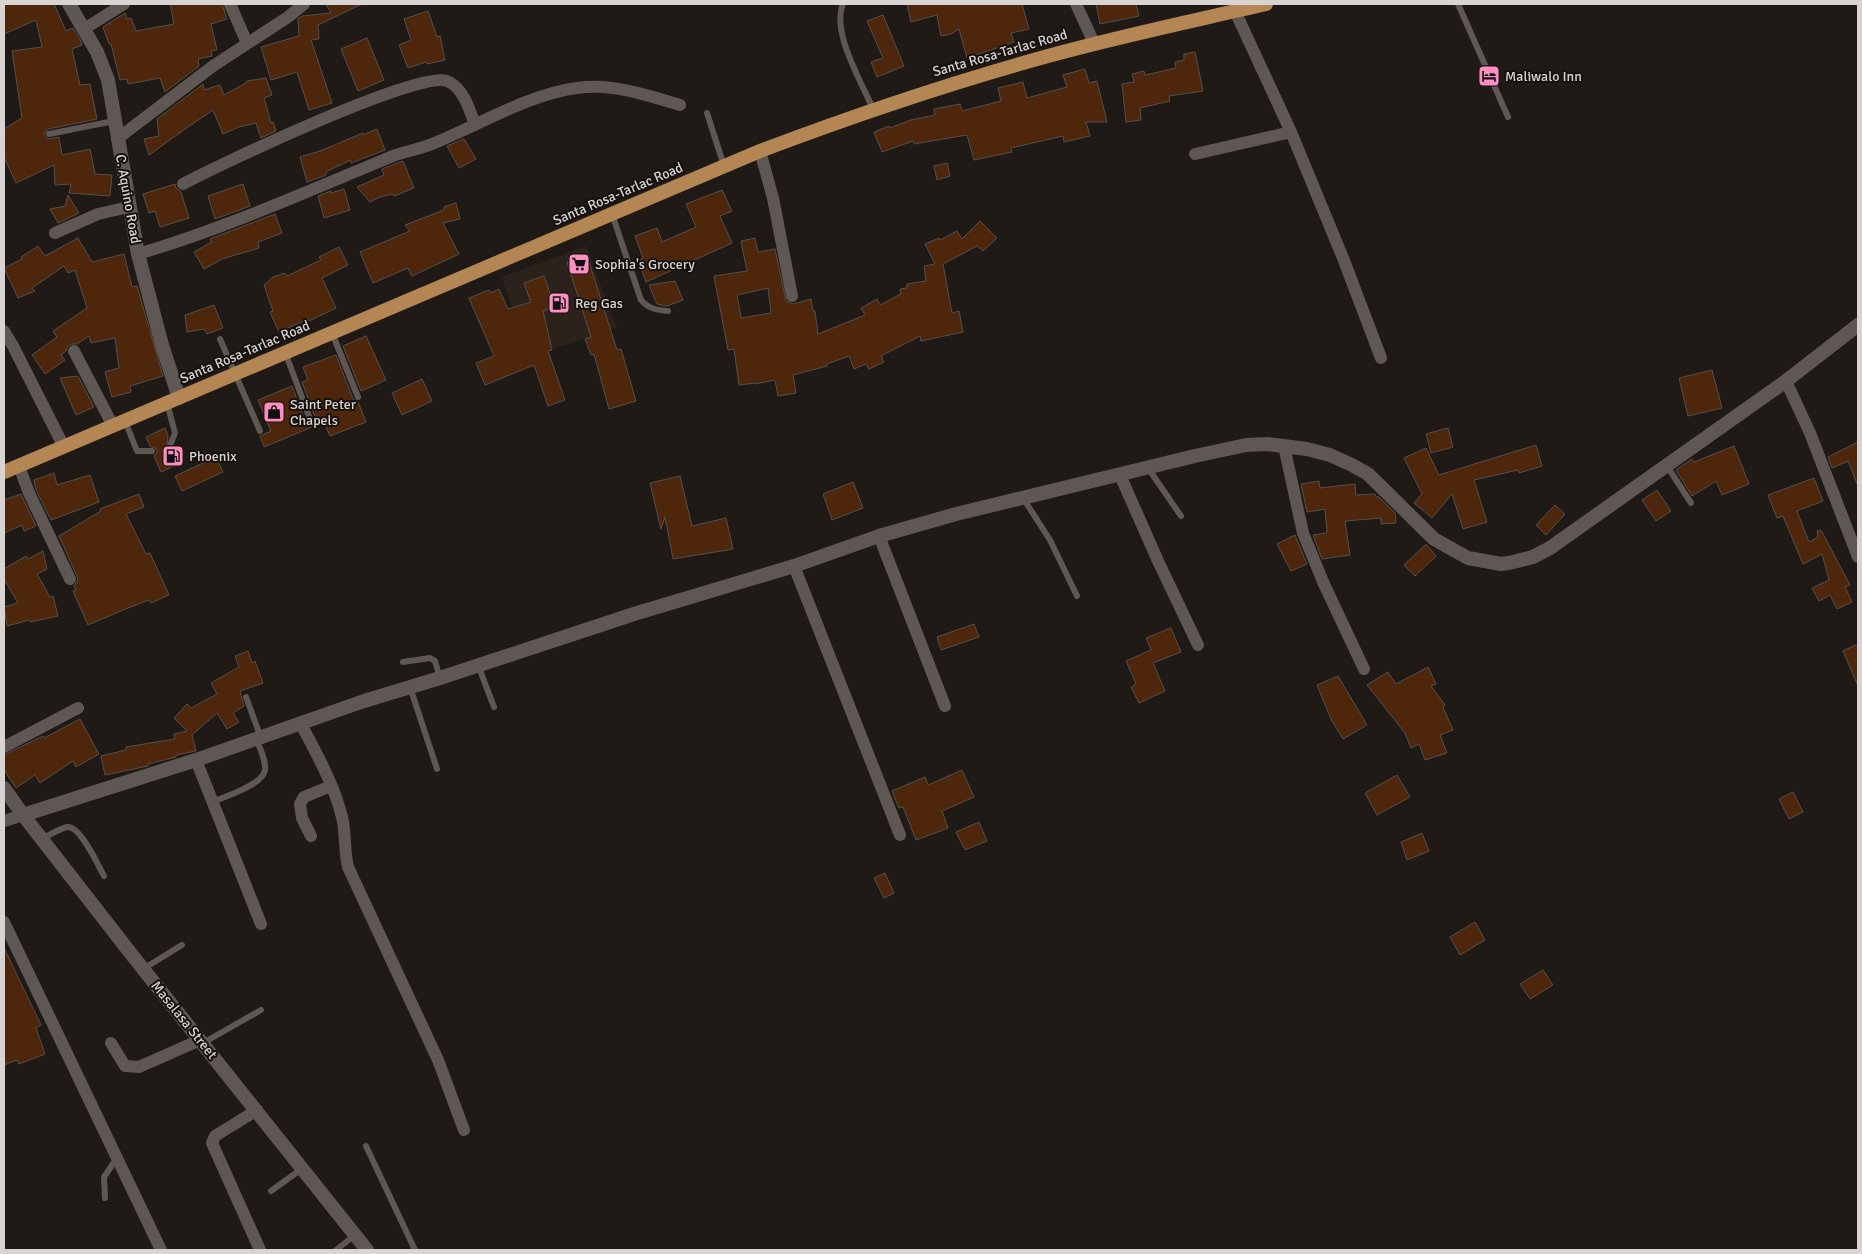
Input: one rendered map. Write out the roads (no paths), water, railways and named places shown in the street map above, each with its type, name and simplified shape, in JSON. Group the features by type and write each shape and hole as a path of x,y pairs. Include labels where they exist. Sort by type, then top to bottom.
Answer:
{"highway":[{"name":"Santa Rosa-Tarlac Road","path":"4,472 724,166 873,109 968,79 1094,43 1266,4"}],"street":[{"name":"C. Aquino Road","path":"69,4 84,29 108,80 138,254 162,345 173,401"},
{"path":"84,29 124,4"},
{"path":"230,4 247,43"},
{"path":"117,139 213,66 288,17 304,4"},
{"path":"1076,4 1094,43"},
{"path":"1235,11 1291,132 1381,358"},
{"path":"183,184 209,170 348,109 413,84 439,80 452,83 464,99 475,125"},
{"path":"138,254 255,214 396,155 431,144 554,92 578,88 614,88 680,105"},
{"path":"1195,154 1291,132"},
{"path":"760,151 772,198 792,296"},
{"path":"55,233 98,214 129,207"},
{"path":"4,821 196,760 364,701 634,614 794,566 879,536 948,516 1246,445 1284,446 1321,452 1338,458 1368,474 1441,544 1468,558 1500,564 1520,561 1543,553 1786,381 1858,325"},
{"path":"4,331 64,446"},
{"path":"74,351 119,423"},
{"path":"1786,381 1810,432 1858,557"},
{"path":"1284,446 1303,533 1324,584 1364,670"},
{"path":"19,466 29,493 70,579"},
{"path":"1120,475 1160,567 1198,645"},
{"path":"879,536 945,706"},
{"path":"794,566 900,835"},
{"path":"4,747 78,708"},
{"path":"301,724 331,786 342,819 348,867 438,1060 464,1130"},
{"path":"196,760 261,924"},
{"path":"311,836 302,818 300,804 304,797 331,786"},
{"name":"Masalasa Street","path":"4,788 143,968 367,1250"},
{"path":"4,922 7,937 161,1250"},
{"path":"111,1043 125,1066 132,1068 139,1067 201,1041"},
{"path":"257,1110 215,1136 212,1143 260,1250"}],"lane":[{"path":"843,4 840,24 843,38 873,109"},
{"path":"1458,4 1508,117"},
{"path":"706,113 724,166"},
{"path":"49,134 114,121"},
{"path":"612,214 641,300 645,306 655,310 668,311"},
{"path":"332,333 358,397"},
{"path":"220,339 260,431"},
{"path":"285,352 310,419"},
{"path":"171,443 174,433 173,401"},
{"path":"119,423 136,451 152,451"},
{"path":"1666,465 1691,503"},
{"path":"1148,468 1181,516"},
{"path":"1023,498 1050,540 1077,596"},
{"path":"403,662 430,658 435,661 440,678"},
{"path":"478,665 494,707"},
{"path":"410,687 437,769"},
{"path":"212,802 253,785 266,773 259,738 246,697"},
{"path":"42,839 67,827 73,828 79,834 104,876"},
{"path":"143,968 182,945"},
{"path":"201,1041 261,1010"},
{"path":"366,1146 415,1250"},
{"path":"105,1198 104,1177 117,1158"},
{"path":"270,1191 303,1168"},
{"path":"336,1250 355,1235"}],"place":[{"name":"Maliwalo Inn","path":"1489,76"},
{"name":"Sophia's Grocery","path":"579,264"},
{"name":"Reg Gas","path":"559,303"},
{"name":"Saint Peter Chapels","path":"274,412"},
{"name":"Phoenix","path":"173,456"}]}
